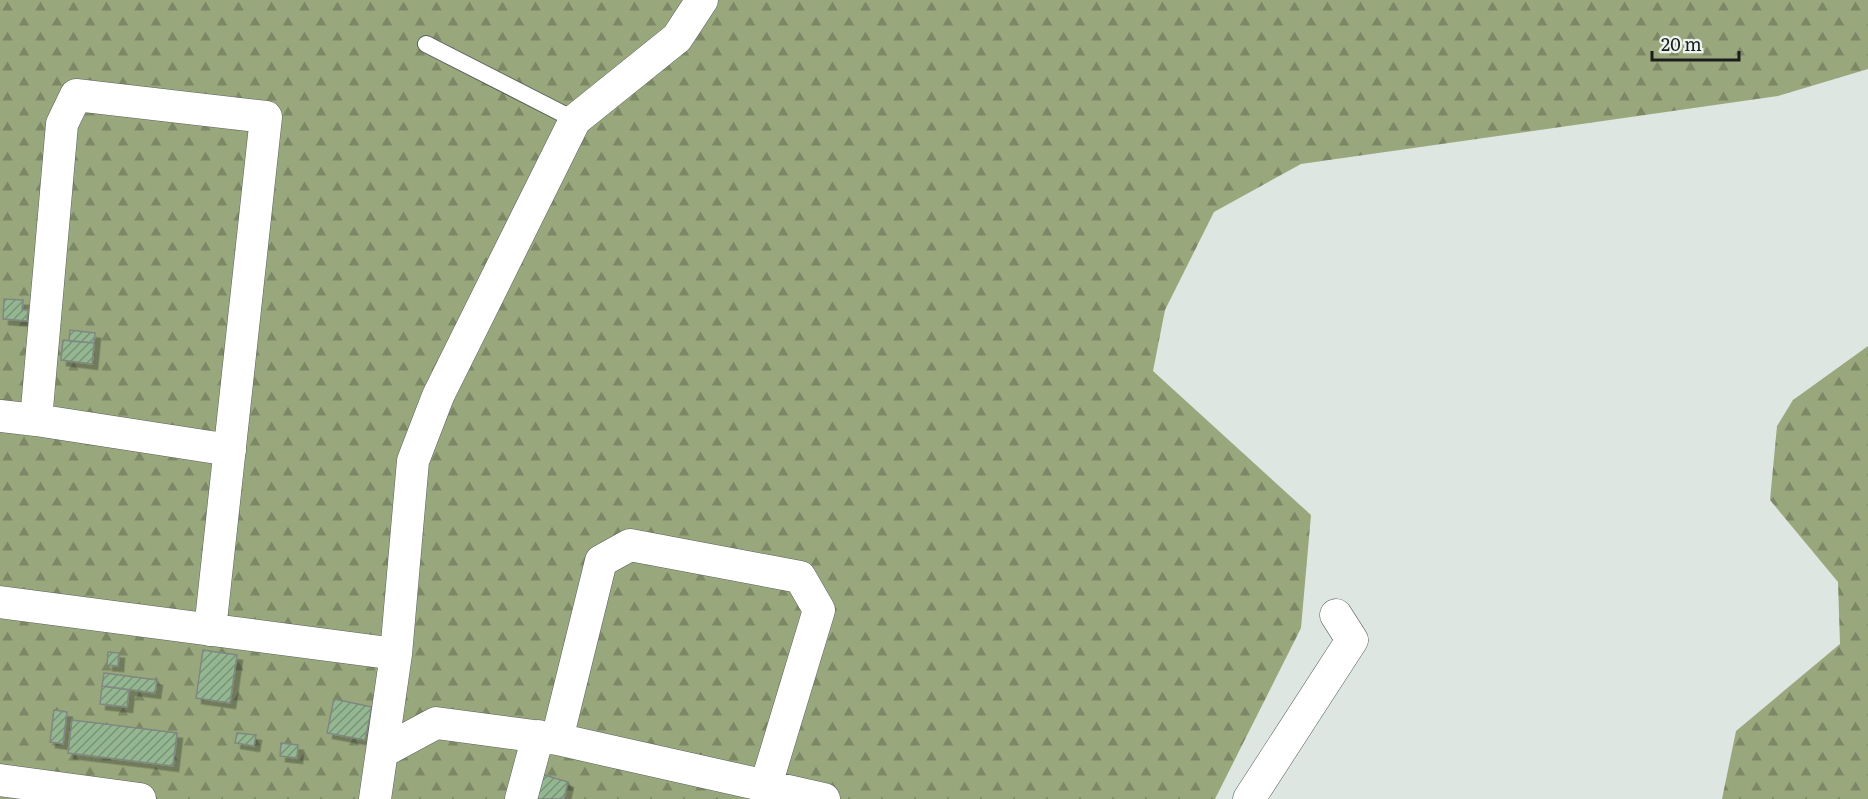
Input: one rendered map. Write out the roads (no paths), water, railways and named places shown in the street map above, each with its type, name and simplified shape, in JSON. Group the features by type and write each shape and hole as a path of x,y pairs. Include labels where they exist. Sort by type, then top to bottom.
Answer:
{"street":[{"path":"375,799 396,654 413,461 438,396 575,120 677,38 702,0"},
{"path":"36,420 62,124 76,95 266,117 210,630"},
{"path":"0,416 230,450"},
{"path":"521,799 548,737 601,561 630,545 800,577 819,610 766,785"},
{"path":"0,602 396,654"},
{"path":"1249,799 1352,640 1336,615"},
{"path":"382,752 436,723 548,737 824,799"},
{"path":"0,780 140,799"}],"lane":[{"path":"426,44 575,120"}]}
